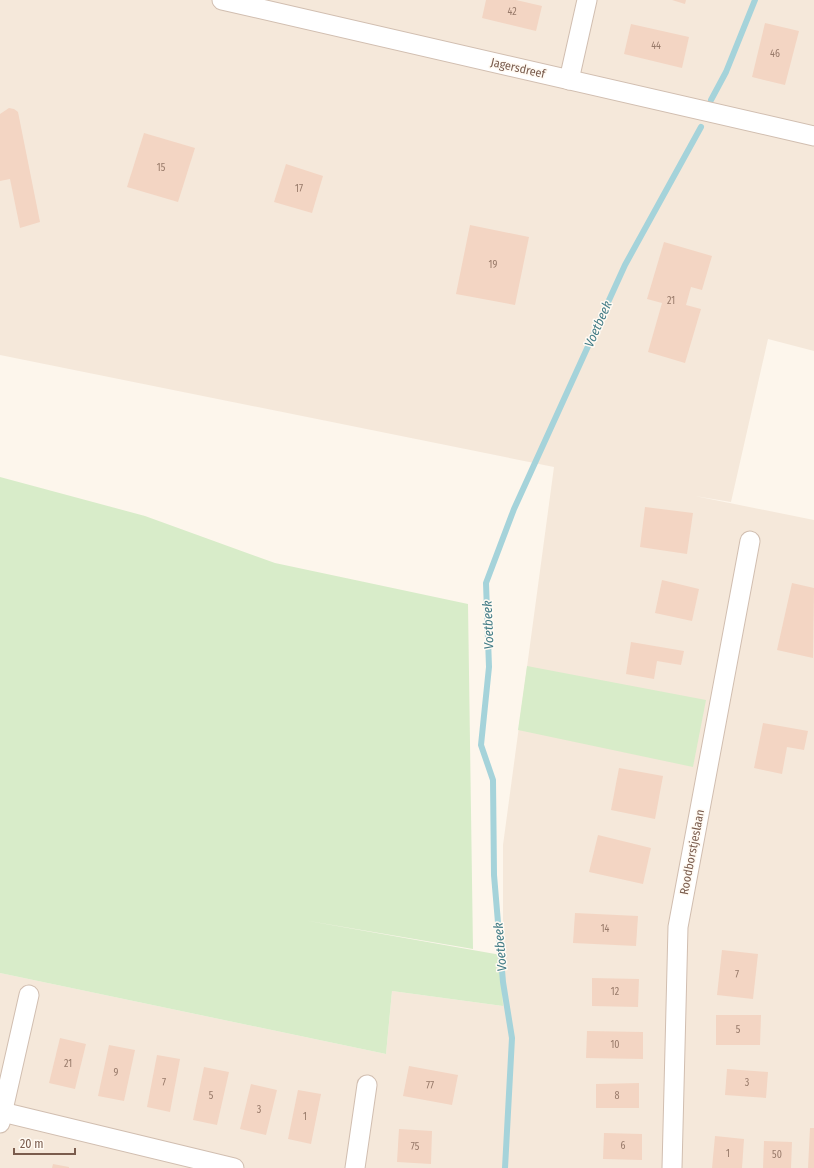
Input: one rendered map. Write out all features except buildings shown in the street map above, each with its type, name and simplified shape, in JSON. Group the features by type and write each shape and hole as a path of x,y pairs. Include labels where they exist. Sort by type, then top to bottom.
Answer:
{"street":[{"name":"Jagersdreef","path":"222,0 814,136"},
{"path":"569,80 587,0"},
{"name":"Roodborstjeslaan","path":"672,1168 678,927 750,541"},
{"path":"28,995 1,1118 234,1168"},
{"path":"355,1168 367,1085"}],"shaded area":[{"path":"0,0 814,0 814,351 768,339 731,502 695,496 814,520 814,1168 0,1168 0,973 386,1054 392,991 503,1006 503,845 554,467 0,355"}],"green space":[{"path":"0,477 145,516 275,563 468,604 473,949 303,920 501,955 503,1006 392,991 386,1054 0,973"},
{"path":"527,666 706,700 693,767 518,730"}],"waterway":[{"name":"Voetbeek","path":"711,100 726,72 755,0"},
{"name":"Voetbeek","path":"505,1168 512,1038 503,982 494,875 493,780 481,745 489,667 486,583 514,509 625,265 701,127"}]}
